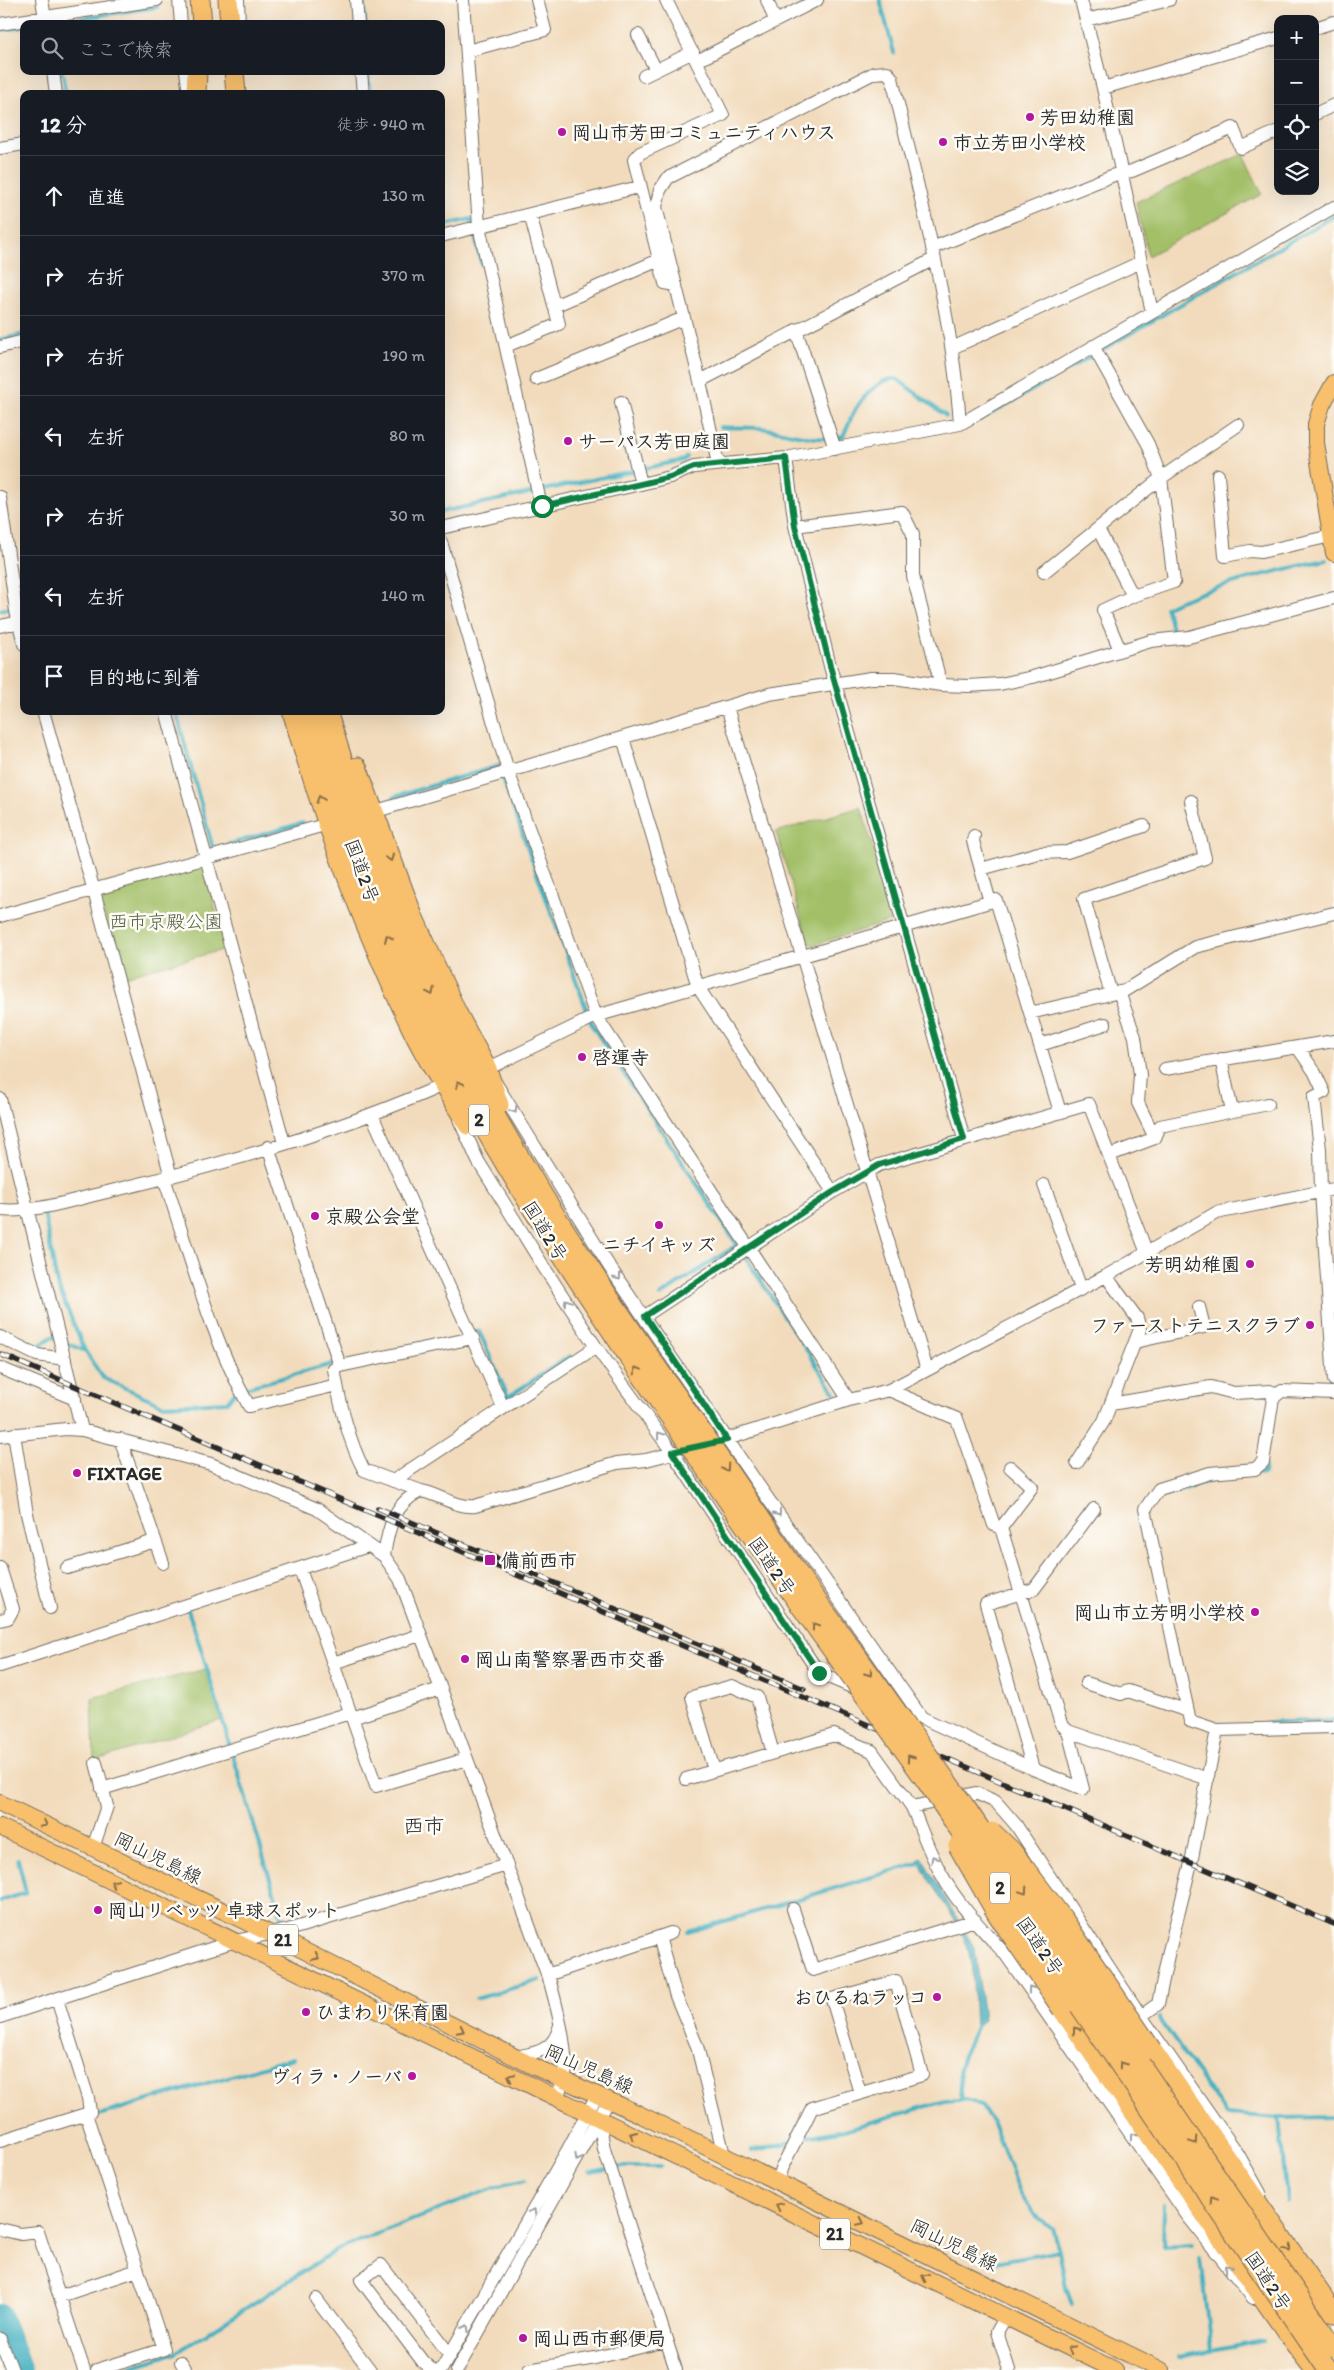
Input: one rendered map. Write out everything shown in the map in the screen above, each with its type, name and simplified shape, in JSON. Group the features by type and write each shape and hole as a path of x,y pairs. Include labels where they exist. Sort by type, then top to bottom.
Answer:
{"highway":[{"path":"200,0 202,20"},
{"path":"216,0 218,20"},
{"path":"228,0 230,20"},
{"path":"196,75 196,90"},
{"path":"206,75 208,90"},
{"path":"221,75 223,90"},
{"path":"235,75 237,90"},
{"path":"293,715 328,824 368,929 411,1028 443,1085 548,1255 604,1322"},
{"name":"国道2号","path":"312,715 347,803 376,861 418,966 520,1162 792,1594 926,1781 1328,2370"},
{"name":"国道2号","path":"328,715 347,803 382,925 432,1033 471,1108 556,1250 604,1322 672,1404 806,1585 964,1805 1334,2348"},
{"path":"339,715 373,812 413,916 456,1011 487,1069 520,1162"},
{"path":"926,1781 948,1830 997,1914 1295,2344 1315,2370"},
{"path":"964,1805 1012,1850 1064,1920 1334,2313"}],"main road":[{"path":"1334,383 1322,405 1316,424 1316,443 1334,553"},
{"name":"岡山児島線","path":"0,1803 268,1933 515,2057 778,2181 1161,2370"},
{"name":"21","path":"0,1827 1115,2370"}],"street":[{"path":"42,0 45,20"},
{"path":"50,20 157,0"},
{"path":"179,0 181,20"},
{"path":"238,0 239,20"},
{"path":"356,0 358,20"},
{"path":"463,0 475,227 506,346 539,496"},
{"path":"466,51 545,30 537,0"},
{"path":"666,0 723,115 636,155 634,160 639,187 665,283 676,285"},
{"path":"767,0 775,20"},
{"path":"644,76 695,56 817,0"},
{"path":"1081,0 1103,88 1152,312"},
{"path":"1086,20 1169,0"},
{"path":"1319,27 1334,22"},
{"path":"0,24 20,23"},
{"path":"638,35 656,70"},
{"path":"1103,88 1274,39"},
{"path":"718,464 700,381 656,208 660,190 668,178 874,73 887,72 892,78 933,253 952,348 957,380 960,424"},
{"path":"54,75 55,90"},
{"path":"187,75 188,90"},
{"path":"239,90 240,75"},
{"path":"361,75 363,90"},
{"path":"1319,112 1334,106"},
{"path":"700,381 796,330 933,253 1233,128 1241,148 1274,133"},
{"path":"0,148 20,145"},
{"path":"445,235 639,187"},
{"path":"445,527 539,496 639,475 670,477 684,470 718,464 786,458 833,442 960,424 1095,351 1152,312 1334,207"},
{"path":"506,346 559,324 530,214"},
{"path":"554,306 659,260"},
{"path":"952,348 1141,262"},
{"path":"536,379 684,318"},
{"path":"796,330 833,442"},
{"path":"0,347 20,341"},
{"path":"1095,351 1148,444 1161,478 1174,582 1132,596 1103,610 1120,650"},
{"path":"621,402 639,475"},
{"path":"1044,572 1161,478 1238,425"},
{"path":"786,458 795,526 834,684 964,1139"},
{"path":"1218,475 1225,556 1250,551 1261,552 1331,536"},
{"path":"0,497 18,614 0,626"},
{"path":"795,526 902,512 913,534 913,576 941,685"},
{"path":"1098,529 1132,596"},
{"path":"445,557 503,773 592,1018 744,1250 849,1400"},
{"path":"373,812 782,691 871,678 894,678 941,685 1000,684 1033,677 1150,641 1189,637 1334,598"},
{"path":"727,707 804,957 866,1173 927,1370"},
{"path":"44,715 94,891 168,1177 210,1314 239,1389 249,1406 337,1385"},
{"path":"167,715 284,1143"},
{"path":"623,738 698,987 833,1192"},
{"path":"1155,1138 1138,1103 1140,1075 1135,1037 1115,993 1084,899 1205,858 1191,801"},
{"path":"0,916 206,860 328,824"},
{"path":"981,869 1038,853 1067,852 1144,826"},
{"path":"974,836 973,841 990,902"},
{"path":"922,1718 727,1440 564,1195 487,1069 592,1018 996,900 1060,1112"},
{"path":"1030,1013 1115,993 1196,947 1334,913"},
{"path":"1040,1046 1105,1024"},
{"path":"1165,1069 1334,1041"},
{"path":"1298,1048 1314,1070 1324,1092 1314,1097 1320,1149 1321,1192 1334,1380"},
{"path":"1221,1059 1232,1111"},
{"path":"0,1210 28,1211 168,1177 372,1115 443,1085 478,1161 596,1347 672,1452 819,1673 1033,1769 1083,1789 1068,1731 1062,1724 1001,1528 994,1525 957,1419 889,1390"},
{"path":"0,1099 82,1430"},
{"path":"645,1316 833,1192 879,1165 1089,1104 1146,1253"},
{"path":"1110,1155 1155,1138 1160,1126 1268,1104"},
{"path":"372,1115 503,1407"},
{"path":"268,1148 339,1364"},
{"path":"1044,1185 1081,1289"},
{"path":"471,1334 339,1364 334,1369 358,1458 364,1470 464,1506 475,1506 617,1463 646,1460 672,1452 727,1440 849,1400 889,1390 1106,1276 1216,1213 1334,1189"},
{"path":"1076,1463 1104,1421 1140,1329 1137,1318 1106,1276"},
{"path":"1135,1342 1204,1327 1199,1307"},
{"path":"0,1337 37,1355 65,1359"},
{"path":"393,1481 596,1347"},
{"path":"0,1368 75,1399"},
{"path":"1110,1404 1211,1387 1234,1393 1270,1391 1277,1395"},
{"path":"1334,1393 1282,1392 1277,1395 1273,1398 1263,1462 1256,1469 1210,1473 1159,1489 1145,1509 1190,1721 1217,1730 1334,1727"},
{"path":"0,1436 66,1429 82,1430 211,1464 317,1510 384,1556 400,1579 547,1975 560,2021 564,2056 564,2080 555,2098"},
{"path":"14,1434 26,1514 50,1608"},
{"path":"120,1439 163,1563"},
{"path":"1001,1528 1032,1487 1010,1468"},
{"path":"384,1556 388,1529 398,1507 421,1492"},
{"path":"1033,1769 986,1604 1034,1589 1094,1509"},
{"path":"67,1568 155,1542"},
{"path":"0,1666 186,1607 368,1546"},
{"path":"0,1568 13,1609 8,1618 0,1620"},
{"path":"300,1569 376,1786 466,1759"},
{"path":"333,1663 420,1635"},
{"path":"1086,1683 1121,1694 1128,1691 1188,1711"},
{"path":"714,1770 692,1697 732,1686 757,1697 773,1753"},
{"path":"102,1789 440,1689"},
{"path":"1141,2016 1158,2004 1168,1955 1192,1863 1217,1730"},
{"path":"1068,1731 1208,1779"},
{"path":"686,1778 834,1735 872,1751 912,1807 931,1855 965,1923 1006,1955 1188,2215 1236,2278 1295,2344"},
{"path":"93,1848 107,1806 96,1763"},
{"path":"912,1807 976,1793 996,1802 1016,1825 1141,2016 1238,2154 1270,2210 1276,2231"},
{"path":"0,2016 235,1942 507,1865"},
{"path":"793,1909 813,1970 965,1923"},
{"path":"547,1975 665,1935 676,1996 696,2046 724,2155"},
{"path":"1046,2010 1108,1967"},
{"path":"778,2181 781,2169 812,2108 860,2094 922,2074 896,1982 832,1999 860,2094"},
{"path":"0,2141 90,2112 88,2098 57,1999"},
{"path":"515,2057 540,2052 550,2046 554,2041 560,2021"},
{"path":"457,2370 603,2097"},
{"path":"86,2114 164,2349 97,2370"},
{"path":"593,2116 676,2370"},
{"path":"441,2370 593,2116"},
{"path":"0,2229 21,2234 38,2232 84,2370"},
{"path":"432,2370 423,2362 361,2280 380,2266 450,2355"},
{"path":"60,2296 138,2270"},
{"path":"316,2299 370,2370"},
{"path":"1006,2316 997,2332 1009,2370"},
{"path":"0,2339 12,2370"},
{"path":"529,2370 559,2367 666,2341"}],"green space":[{"path":"1243,154 1262,194 1148,256 1136,202"},
{"path":"861,807 894,917 891,921 813,945 808,942 776,832"},
{"name":"西市京殿公園","path":"204,866 226,949 121,977 100,900 105,893"},
{"path":"206,1669 221,1720 94,1761 92,1698"}],"water":[{"path":"922,1858 975,1949 984,2020 975,2027 972,1971 968,1949 954,1919 918,1860"}],"waterway":[{"path":"363,0 365,20"},
{"path":"880,0 894,53"},
{"path":"68,20 157,7"},
{"path":"0,30 20,28"},
{"path":"63,75 65,90"},
{"path":"368,75 370,90"},
{"path":"980,420 1334,216"},
{"path":"445,225 471,219 481,263"},
{"path":"0,340 20,335"},
{"path":"720,427 769,429 812,438 843,436 855,410 865,397 874,387 891,379 897,379 946,416"},
{"path":"445,511 684,460 686,457"},
{"path":"1173,632 1166,607 1225,585 1326,560"},
{"path":"0,610 20,606"},
{"path":"177,715 213,849 303,823"},
{"path":"394,797 498,766 593,1027 835,1393"},
{"path":"44,1212 57,1284 85,1351 103,1378 163,1405 227,1402 235,1392 245,1388 333,1364"},
{"path":"660,1296 737,1245"},
{"path":"0,1329 39,1346 52,1337 56,1338"},
{"path":"472,1332 479,1331 508,1397 570,1356"},
{"path":"62,1341 85,1351"},
{"path":"1256,1474 1264,1473 1265,1466"},
{"path":"1159,1497 1219,1478"},
{"path":"187,1607 282,1919"},
{"path":"1266,1723 1334,1720"},
{"path":"0,1901 26,1893 18,1859"},
{"path":"688,1932 922,1862"},
{"path":"476,1999 540,1980"},
{"path":"1159,2018 1226,2114 1279,2118 1287,2201"},
{"path":"962,2100 959,2070 962,2058 978,2023"},
{"path":"95,2116 293,2058"},
{"path":"806,2137 844,2130 945,2101 967,2099 982,2107 992,2121 1020,2192 1034,2214 1052,2228 1059,2250"},
{"path":"1279,2118 1334,2117"},
{"path":"752,2151 790,2142"},
{"path":"590,2172 617,2167 660,2167"},
{"path":"121,2370 176,2353 338,2249 505,2184 525,2181"},
{"path":"1164,2205 1163,2246 1191,2244"},
{"path":"990,2263 1059,2250 1066,2287 1072,2305"},
{"path":"1200,2258 1211,2350"},
{"path":"0,2315 21,2370"},
{"path":"1179,2357 1263,2341"}],"railway":[{"path":"0,1354 1334,1924"},
{"path":"378,1508 804,1689"}],"place":[{"name":"芳田幼稚園","path":"1030,117"},
{"name":"岡山市芳田コミュニティハウス","path":"562,132"},
{"name":"市立芳田小学校","path":"943,142"},
{"name":"サーパス芳田庭園","path":"568,441"},
{"name":"啓運寺","path":"582,1057"},
{"name":"京殿公会堂","path":"315,1216"},
{"name":"ニチイキッズ","path":"659,1225"},
{"name":"芳明幼稚園","path":"1250,1264"},
{"name":"ファーストテニスクラブ","path":"1310,1325"},
{"name":"FIXTAGE","path":"77,1473"},
{"name":"備前西市","path":"490,1560"},
{"name":"岡山市立芳明小学校","path":"1255,1612"},
{"name":"岡山南警察署西市交番","path":"465,1659"},
{"name":"岡山リベッツ 卓球スポット","path":"98,1910"},
{"name":"おひるねラッコ","path":"937,1997"},
{"name":"ひまわり保育園","path":"306,2012"},
{"name":"ヴィラ・ノーバ","path":"412,2076"},
{"name":"岡山西市郵便局","path":"523,2338"}],"district":[{"name":"西市","path":"424,1825"}],"route":[{"path":"542,506 670,477 694,467 786,458 795,526 830,666 902,927 964,1139 879,1165 749,1246 645,1316 727,1440 672,1452 819,1673"}]}
